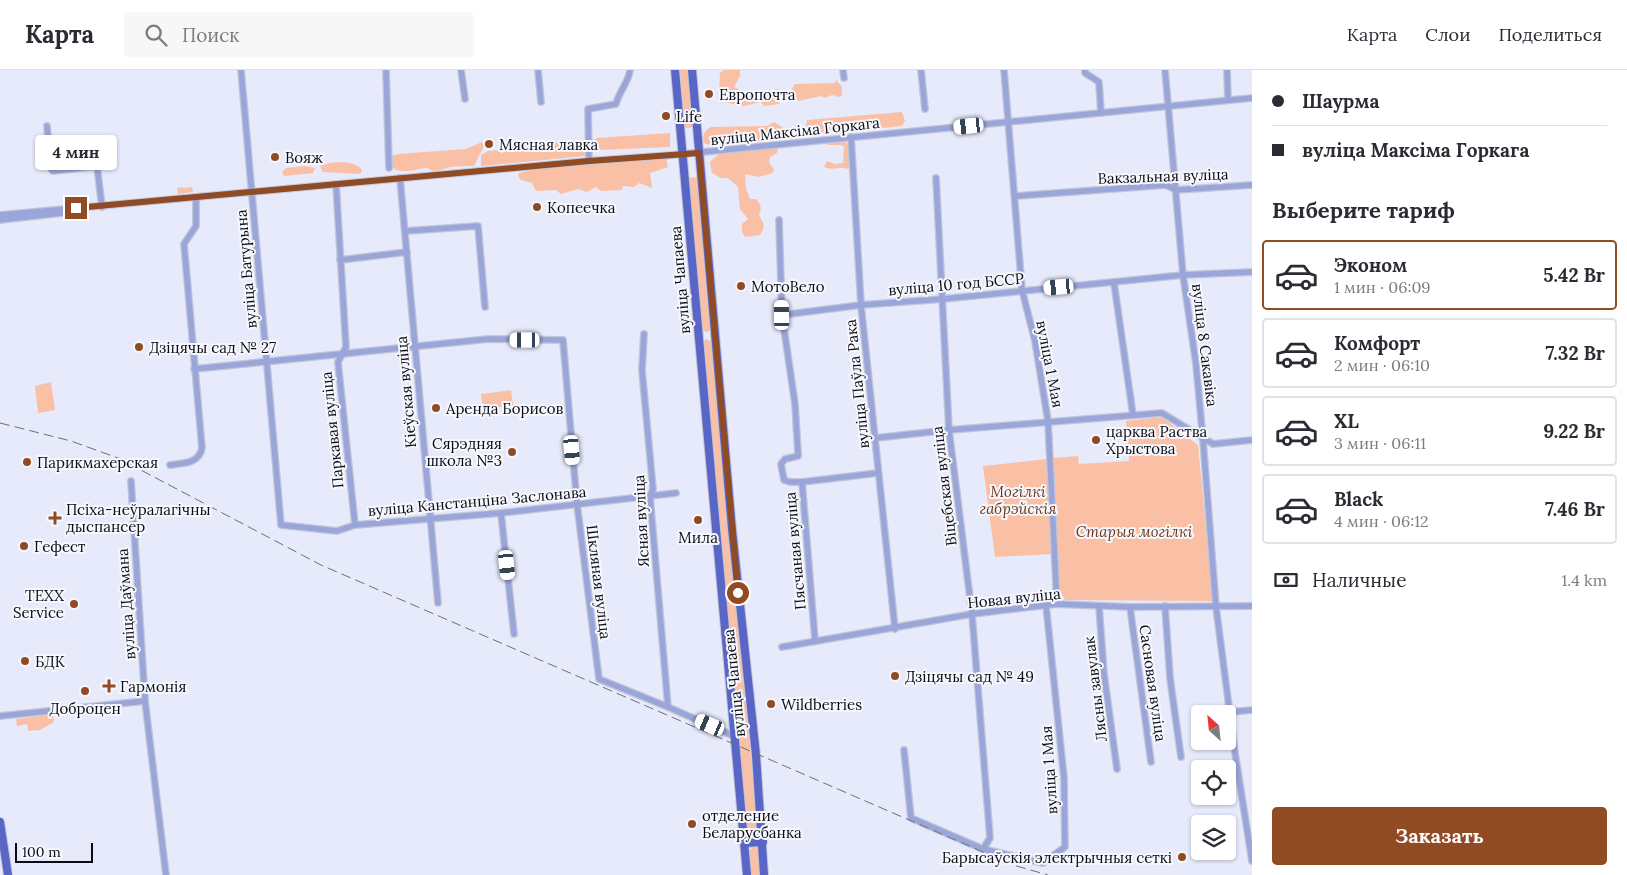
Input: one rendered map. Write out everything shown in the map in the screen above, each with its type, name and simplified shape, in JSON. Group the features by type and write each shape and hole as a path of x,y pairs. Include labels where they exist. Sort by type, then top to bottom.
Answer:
{"main road":[{"name":"вуліца Чапаева","path":"675,70 747,875"},
{"name":"вуліца Чапаева","path":"692,70 714,335 763,842 764,875"},
{"path":"699,336 714,335"},
{"path":"0,822 8,875"},
{"path":"745,843 763,842"}],"street":[{"name":"вуліца Батурына","path":"241,70 281,525"},
{"path":"386,70 389,168"},
{"path":"461,70 465,99"},
{"path":"538,70 541,102"},
{"path":"589,161 588,109 616,104 619,93 629,77 630,70"},
{"path":"843,70 844,78"},
{"path":"921,70 925,109"},
{"name":"вуліца 1 Мая","path":"1004,70 1016,196 1022,290 1035,341 1048,421 1057,604"},
{"path":"1085,70 1085,73 1099,82 1101,113"},
{"name":"вуліца 8 Сакавіка","path":"1165,70 1183,275 1196,364 1216,607 1229,705"},
{"path":"1227,70 1228,100"},
{"name":"вуліца Максіма Горкага","path":"0,215 589,161 699,153 1252,98"},
{"path":"47,126 51,170 97,166 102,206"},
{"name":"вуліца Паўла Рака","path":"851,137 861,305 895,628"},
{"name":"Кіеўская вуліца","path":"400,178 406,231 429,520 438,603"},
{"name":"Віцебская вуліца","path":"936,178 943,299 941,308 949,430 972,614 990,838 983,849"},
{"name":"Паркавая вуліца","path":"336,184 346,347 338,362 355,525"},
{"name":"Вакзальная вуліца","path":"1016,196 1166,185 1176,190 1252,185"},
{"path":"170,466 194,461 201,453 184,244 196,226 196,197"},
{"name":"вуліца Максіма Горкага","path":"0,220 70,213 102,206"},
{"name":"Пясчаная вуліца","path":"779,220 782,315 795,404 798,453 798,456 794,458 782,460 782,475 784,480 802,482 815,640"},
{"path":"406,231 478,226 485,307"},
{"path":"340,260 407,252"},
{"name":"вуліца 10 год БССР","path":"782,315 861,305 943,299 1183,275 1252,272"},
{"path":"1114,282 1133,415"},
{"name":"Ясная вуліца","path":"644,334 642,370 653,489 650,498 668,707"},
{"name":"Шкляная вуліца","path":"415,348 488,339 563,340 577,504 599,679 736,737"},
{"path":"194,369 415,348"},
{"path":"875,438 1162,412 1212,444 1252,440"},
{"path":"802,482 878,473"},
{"name":"вуліца Даўмана","path":"131,481 145,701 166,875"},
{"name":"вуліца Канстанціна Заслонава","path":"281,525 337,530 355,525 501,513 650,498 676,493"},
{"path":"501,513 514,634"},
{"name":"Новая вуліца","path":"782,648 815,640 972,614 1057,604 1099,606 1252,606"},
{"name":"вуліца 1 Мая","path":"983,849 1043,864 1065,847 1064,778 1046,605"},
{"name":"Лясны завулак","path":"1099,606 1102,655 1117,769"},
{"name":"Сасновая вуліца","path":"1130,606 1151,762"},
{"path":"1165,606 1170,678 1181,757"},
{"path":"0,716 145,701"},
{"path":"1236,711 1252,710"},
{"path":"904,750 911,818 983,849"},
{"name":"вуліца 8 Сакавіка","path":"1236,750 1252,861"}],"green space":[{"path":"680,70 691,70 696,127 685,128"},
{"path":"724,70 740,70 740,76 734,87 748,94 778,89 781,95 779,104 764,106 761,102 744,106 723,102 727,100 725,95 719,93 720,73"},
{"path":"836,80 842,87 842,95 839,97 832,95 824,98 821,96 798,101 792,98 790,92 795,84 835,83"},
{"path":"902,112 905,121 902,126 851,131 846,128 844,130 826,130 822,133 810,132 806,125 807,120"},
{"path":"774,122 785,129 774,139 762,139 756,143 737,141 722,143 718,138 708,145 704,143 704,134 711,127 767,126"},
{"path":"670,133 670,147 600,150 595,147 593,140 597,138"},
{"path":"586,140 585,156 481,166 481,155 488,151 498,150 502,154 507,147"},
{"path":"842,140 849,145 851,165 848,169 824,167 827,161 835,164 843,163 844,147 842,145 827,145 829,142"},
{"path":"482,142 484,146 474,166 450,167 437,171 425,168 403,171 397,170 391,163 392,156 398,154 466,149"},
{"path":"755,148 778,148 777,153 770,157 769,163 774,169 773,173 759,177 745,174 746,188 750,199 756,199 760,205 759,215 764,227 760,235 745,237 742,232 742,224 748,219 740,209 738,187 728,178 721,178 712,173 710,162 719,154"},
{"path":"666,158 668,167 650,173 652,188 639,183 634,187 623,186 622,190 601,191 596,187 587,192 578,189 561,194 556,190 536,191 532,183 521,180 518,176 519,173 531,170"},
{"path":"342,162 352,164 362,170 360,174 323,172 320,166"},
{"path":"305,166 315,168 313,173 284,176 282,172 286,168"},
{"path":"697,177 711,329 707,332 701,330 688,178"},
{"path":"192,187 193,192 178,194 177,188"},
{"path":"706,339 713,342 735,588 732,590 728,590 725,585 703,343"},
{"path":"51,382 55,410 38,413 35,386"},
{"path":"511,390 513,405 483,409 481,394"},
{"name":"Старыя могілкі","path":"1162,417 1198,445 1213,601 1065,600 1060,591 1053,458 1078,456 1079,464 1129,461 1126,421"},
{"name":"Могілкі габрэйскія","path":"1047,459 1052,554 995,557 983,466"},
{"path":"731,595 737,600 758,835 756,839 751,839 747,835 725,601"},
{"path":"53,714 54,722 40,730 28,731 27,724 17,726 16,719"},
{"path":"754,846 759,849 762,875 751,875 749,851"}],"railway":[{"path":"0,423 71,441 118,458 321,565 1013,865 1048,875"}],"place":[{"name":"Европочта","path":"709,94"},
{"name":"Life","path":"666,116"},
{"name":"Мясная лавка","path":"489,144"},
{"name":"Вояж","path":"275,157"},
{"name":"Копеечка","path":"537,207"},
{"name":"МотоВело","path":"741,286"},
{"name":"Дзіцячы сад № 27","path":"139,347"},
{"name":"Аренда Борисов","path":"436,408"},
{"name":"царква Раства Хрыстова","path":"1096,440"},
{"name":"Сярэдняя школа №3","path":"512,452"},
{"name":"Парикмахерская","path":"27,462"},
{"name":"Псіха-неўралагічны дыспансер","path":"55,518"},
{"name":"Мила","path":"698,520"},
{"name":"Гефест","path":"24,546"},
{"name":"TEXX Service","path":"74,604"},
{"name":"БДК","path":"25,661"},
{"name":"Дзіцячы сад № 49","path":"895,676"},
{"name":"Гармонія","path":"109,686"},
{"name":"Доброцен","path":"85,691"},
{"name":"Wildberries","path":"771,704"},
{"name":"отделение Беларусбанка","path":"692,824"},
{"name":"Барысаўскія электрычныя сеткі","path":"1182,857"}],"route":[{"path":"76,208 589,161 699,153 738,593"}]}
